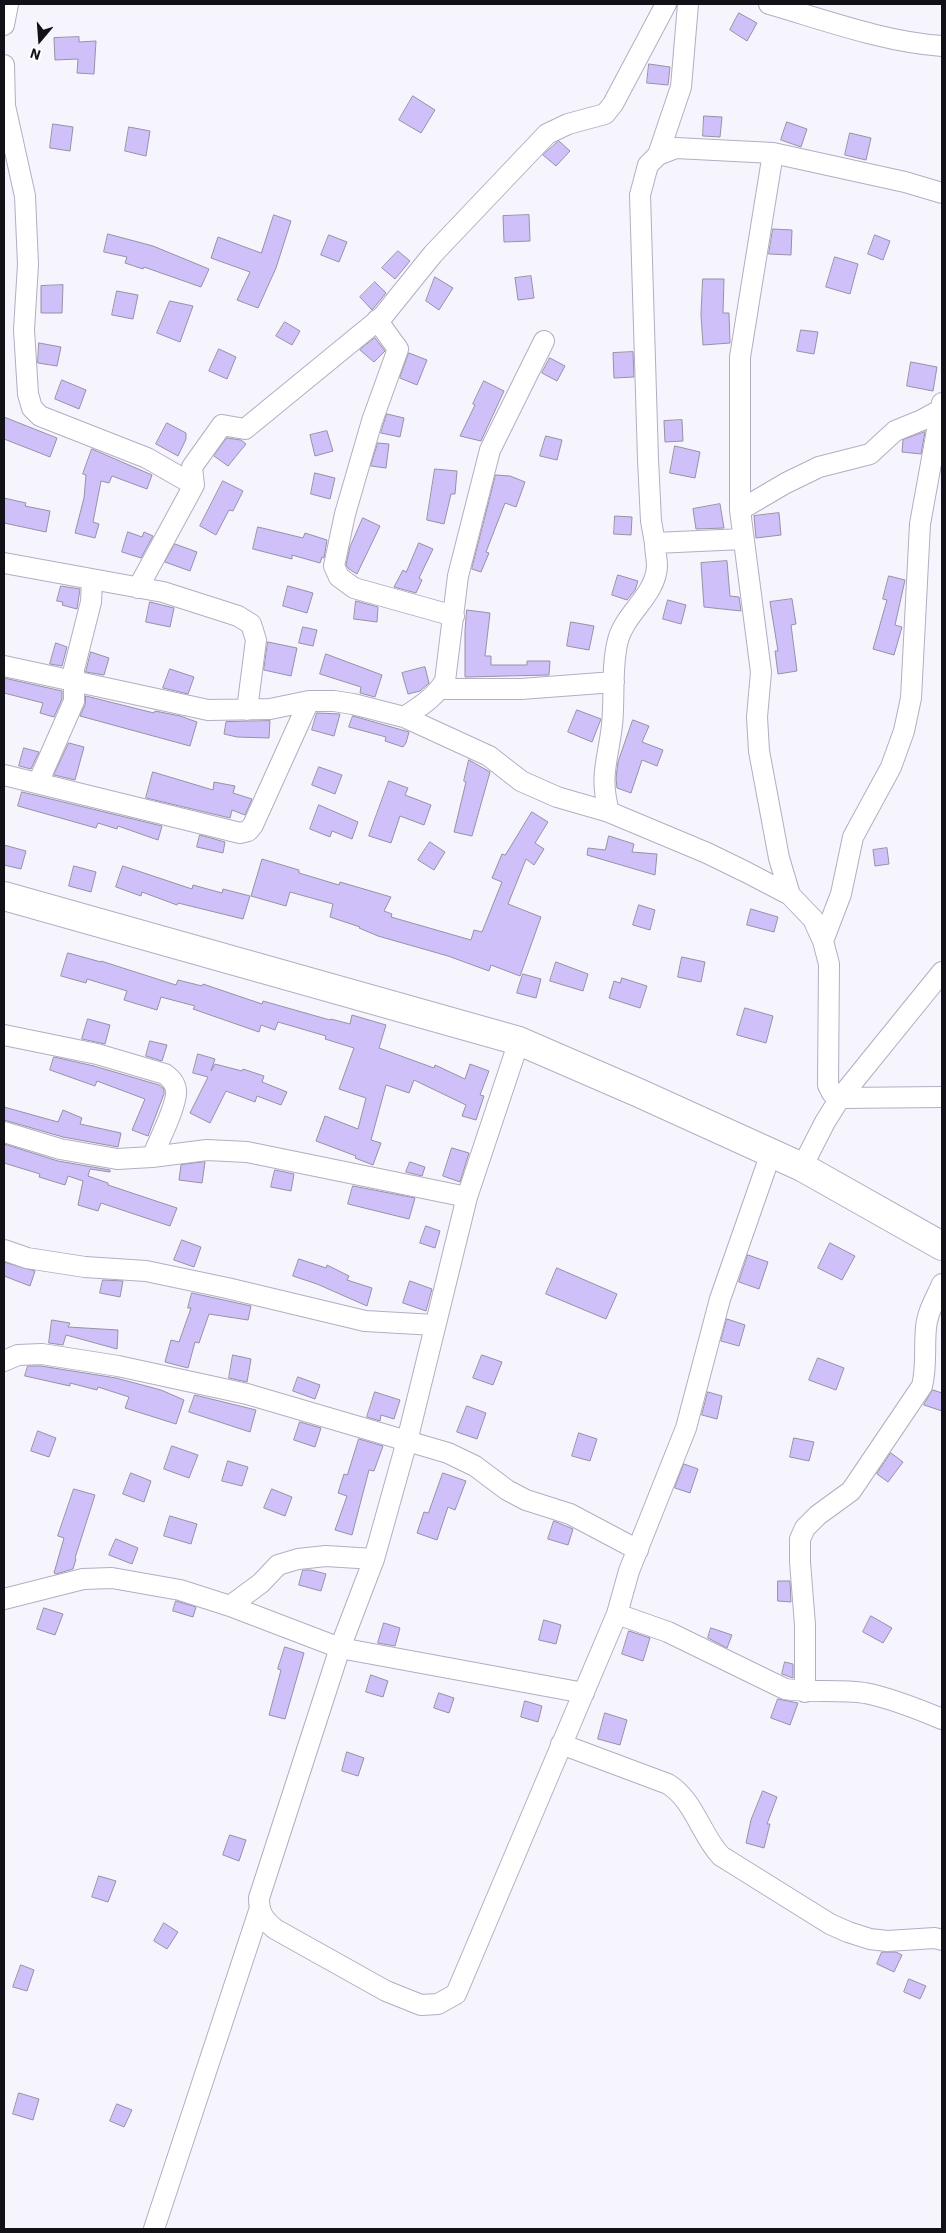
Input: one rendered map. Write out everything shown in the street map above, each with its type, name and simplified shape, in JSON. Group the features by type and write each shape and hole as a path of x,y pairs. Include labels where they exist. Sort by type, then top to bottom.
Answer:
{"main road":[{"path":"4,896 519,1041 802,1167 942,1246"}],"street":[{"path":"4,25 8,4"},
{"path":"138,588 194,485 192,467 222,425 245,429 377,320 433,254 547,134 568,124 604,114 609,109 666,4"},
{"path":"609,812 603,792 602,779 612,724 618,641 628,618 650,588 657,568 651,521 648,459 640,195 648,165 658,154 681,87 688,4"},
{"path":"770,4 890,37 942,46"},
{"path":"4,65 5,106 25,196 28,264 24,330 28,394 32,408 40,416 146,458 194,485"},
{"path":"658,154 676,148 773,153 905,182 942,193"},
{"path":"773,153 740,357 740,510 762,672 757,717 759,751 779,858 790,895"},
{"path":"377,320 398,349 372,421 345,514 334,566 339,577 354,588 454,616"},
{"path":"404,717 440,689 447,674 458,576 490,450 544,341"},
{"path":"740,510 786,483 819,467 870,454 894,431 922,420 942,407"},
{"path":"823,941 841,894 853,837 891,767 904,732 911,698 920,524 942,407"},
{"path":"655,543 744,539"},
{"path":"4,563 163,592 238,616 251,624 256,640 246,710"},
{"path":"38,783 74,701 74,669 91,602 92,580"},
{"path":"4,666 208,710 270,709 309,701 353,704 404,717 489,756 522,781 557,797 609,812 706,853 790,895 812,918 823,941 828,964 828,1085 832,1093 840,1098 942,1097"},
{"path":"440,689 521,689 614,682"},
{"path":"4,776 240,832 248,831 253,826 309,701"},
{"path":"802,1167 825,1122 840,1098 942,972"},
{"path":"4,1035 97,1054 164,1074 172,1080 176,1090 174,1102 152,1157"},
{"path":"154,2229 259,1911 259,1898 340,1648 374,1559 406,1441 467,1197 519,1041"},
{"path":"4,1132 60,1149 117,1159 152,1157 206,1150 247,1152 467,1197"},
{"path":"259,1911 265,1921 282,1934 386,1991 421,2005 438,2004 456,1994 617,1614 629,1571 686,1428 720,1299 771,1153"},
{"path":"4,1250 27,1258 85,1267 146,1271 365,1321 435,1325"},
{"path":"805,1692 805,1626 800,1539 805,1528 818,1515 851,1491 922,1386 926,1327 929,1313 942,1284"},
{"path":"4,1361 18,1355 42,1354 118,1366 247,1394 448,1453 475,1466 507,1490 526,1500 570,1514 638,1550"},
{"path":"230,1606 261,1583 278,1565 298,1559 326,1556 374,1559"},
{"path":"4,1599 83,1579 112,1578 180,1590 230,1606 340,1648 584,1693"},
{"path":"617,1614 668,1632 785,1689 805,1692 844,1691 866,1693 942,1719"},
{"path":"561,1744 668,1784 678,1790 710,1844 722,1856 830,1924 870,1939 887,1941 935,1938 942,1940"}],"building":[{"path":"739,13 757,23 747,41 730,30"},
{"path":"79,37 79,42 96,41 94,74 77,73 78,59 55,60 54,38"},
{"path":"649,64 670,67 668,85 647,83"},
{"path":"413,96 435,110 421,133 399,120"},
{"path":"704,116 722,117 720,137 703,136"},
{"path":"787,122 807,129 801,147 781,140"},
{"path":"53,124 73,127 70,151 50,148"},
{"path":"129,127 150,131 146,156 125,151"},
{"path":"850,133 871,138 866,160 845,155"},
{"path":"559,141 570,151 556,166 543,155"},
{"path":"274,215 291,221 276,268 258,308 237,300 250,272 211,258 218,237 261,253"},
{"path":"529,215 530,241 504,242 503,216"},
{"path":"773,229 792,230 791,255 769,254"},
{"path":"108,234 153,246 209,269 201,287 144,267 143,269 125,263 127,257 104,252"},
{"path":"329,235 347,242 339,262 321,255"},
{"path":"875,235 890,241 883,260 868,254"},
{"path":"398,251 410,261 395,279 382,268"},
{"path":"835,257 858,264 850,294 826,287"},
{"path":"531,276 534,298 518,300 515,278"},
{"path":"435,277 453,288 439,310 426,301"},
{"path":"703,279 724,279 723,313 729,313 730,343 703,345 701,315"},
{"path":"375,282 386,293 372,310 360,297"},
{"path":"63,285 62,313 41,313 41,286"},
{"path":"117,291 138,295 133,319 112,315"},
{"path":"170,301 193,306 180,342 157,333"},
{"path":"285,322 300,331 292,345 276,336"},
{"path":"801,330 818,332 814,354 797,351"},
{"path":"375,338 385,351 374,362 360,350"},
{"path":"39,343 61,347 57,366 38,363"},
{"path":"219,349 236,357 227,379 209,371"},
{"path":"633,352 634,377 614,378 613,353"},
{"path":"409,353 427,360 417,385 400,378"},
{"path":"550,358 565,366 557,381 542,373"},
{"path":"911,362 937,367 933,391 907,386"},
{"path":"62,380 86,390 79,409 55,399"},
{"path":"484,381 504,391 481,441 460,436"},
{"path":"387,414 404,418 400,437 381,433"},
{"path":"4,417 57,438 50,457 4,439"},
{"path":"682,420 683,441 665,442 664,421"},
{"path":"167,423 186,433 186,439 178,456 156,444"},
{"path":"327,431 333,451 315,456 310,435"},
{"path":"925,432 921,454 902,452 903,440"},
{"path":"546,436 562,440 557,460 540,456"},
{"path":"227,438 241,440 246,444 228,466 214,456"},
{"path":"378,443 389,444 386,468 371,466"},
{"path":"675,446 700,452 695,478 670,473"},
{"path":"92,449 152,475 147,489 112,476 109,483 101,481 93,522 99,524 95,538 75,533 84,498 86,475 83,474"},
{"path":"435,469 457,471 455,494 451,494 444,524 427,520"},
{"path":"315,473 335,478 330,499 311,494"},
{"path":"496,475 510,476 525,482 516,507 505,503 486,552 489,553 481,572 472,569"},
{"path":"223,481 243,491 233,511 229,510 216,535 200,526"},
{"path":"4,498 26,503 25,506 50,511 46,532 4,523"},
{"path":"720,504 724,528 696,529 693,509"},
{"path":"779,513 781,535 756,538 754,516"},
{"path":"615,516 632,517 631,535 614,534"},
{"path":"363,518 380,526 357,574 346,565 350,547"},
{"path":"258,527 303,538 305,533 327,540 324,558 322,557 320,563 292,555 292,559 253,549"},
{"path":"128,532 142,537 144,532 153,536 141,558 122,552"},
{"path":"419,543 433,549 419,578 422,580 416,593 394,587 403,570 406,572"},
{"path":"175,544 197,552 190,571 165,562"},
{"path":"727,561 730,596 739,597 741,611 704,607 701,563"},
{"path":"618,575 638,581 635,590 627,600 612,595"},
{"path":"889,576 905,580 895,625 902,627 894,655 873,649 887,600 883,599"},
{"path":"61,586 80,589 77,609 62,605 63,602 57,601"},
{"path":"288,586 313,593 307,613 283,606"},
{"path":"792,599 796,624 791,625 797,671 778,674 775,651 778,651 770,602"},
{"path":"668,600 686,605 681,624 663,619"},
{"path":"356,601 378,607 377,622 354,619"},
{"path":"150,602 174,608 170,627 146,622"},
{"path":"467,610 490,613 485,656 491,656 491,665 527,665 527,661 550,661 549,675 465,677"},
{"path":"571,622 594,626 589,650 567,646"},
{"path":"303,627 317,630 313,646 299,643"},
{"path":"268,642 297,648 291,676 264,670"},
{"path":"56,643 67,647 62,666 50,664"},
{"path":"91,652 109,658 104,675 86,672"},
{"path":"326,654 382,675 375,697 360,693 361,687 320,674"},
{"path":"425,667 429,683 420,691 408,694 402,673"},
{"path":"170,669 194,677 188,694 163,688"},
{"path":"4,678 62,691 62,699 54,717 40,713 43,703 4,693"},
{"path":"86,696 154,713 155,711 180,716 197,722 190,746 80,716 85,705"},
{"path":"577,710 601,719 592,742 568,732"},
{"path":"317,713 340,714 334,736 312,730"},
{"path":"353,716 409,732 406,743 403,747 385,741 386,737 349,727"},
{"path":"633,720 649,726 642,742 663,750 657,766 642,760 631,793 617,788 616,778 618,762"},
{"path":"270,721 269,738 237,737 224,734 226,722"},
{"path":"69,743 84,747 75,780 54,775"},
{"path":"24,748 39,752 31,769 19,766"},
{"path":"469,760 490,772 472,836 454,832 466,782 464,781"},
{"path":"319,767 342,775 335,794 312,785"},
{"path":"153,772 213,790 214,782 235,786 233,793 252,799 245,815 232,810 230,818 146,798"},
{"path":"389,781 408,788 405,795 431,805 424,825 400,816 391,843 369,836"},
{"path":"22,792 162,826 158,840 118,826 117,829 98,823 96,828 18,806"},
{"path":"319,805 358,822 352,839 332,831 330,837 310,829"},
{"path":"532,812 548,822 535,843 544,849 534,865 526,859 508,904 541,917 520,976 491,965 489,971 448,956 378,936 360,927 330,917 333,904 290,892 286,906 251,896 262,859 339,885 340,882 391,897 384,911 392,914 391,917 471,940 474,930 482,932 502,882 492,878 502,854 505,855"},
{"path":"200,835 225,842 223,853 197,847"},
{"path":"609,836 634,844 632,852 657,854 655,875 587,855 588,848 605,850"},
{"path":"430,842 445,852 434,870 418,860"},
{"path":"4,845 26,851 21,869 4,865"},
{"path":"887,848 889,864 875,866 873,850"},
{"path":"74,866 96,872 91,892 69,886"},
{"path":"123,866 192,889 193,885 222,893 223,889 250,896 243,919 178,903 177,905 142,892 141,896 116,887"},
{"path":"639,905 655,910 650,930 633,925"},
{"path":"751,909 778,917 774,932 747,925"},
{"path":"68,953 101,961 176,985 178,980 202,986 203,984 262,1004 263,1001 330,1020 350,1024 352,1015 386,1025 379,1048 434,1068 435,1065 465,1079 470,1064 489,1071 480,1095 484,1096 476,1120 462,1116 466,1105 414,1080 409,1093 386,1085 371,1140 381,1143 373,1165 355,1158 356,1156 316,1141 325,1116 358,1129 366,1098 339,1089 354,1048 325,1039 326,1036 278,1022 275,1030 261,1025 259,1032 193,1009 195,1006 161,997 157,1010 124,1000 127,991 87,979 86,983 61,976"},
{"path":"682,957 705,962 701,982 678,977"},
{"path":"556,962 588,974 583,991 550,981"},
{"path":"523,974 541,979 536,998 517,993"},
{"path":"622,978 647,986 640,1008 609,998 614,981 620,983"},
{"path":"745,1008 773,1016 766,1043 737,1035"},
{"path":"88,1019 110,1025 105,1044 82,1039"},
{"path":"150,1041 167,1045 162,1061 146,1056"},
{"path":"198,1054 215,1059 211,1071 215,1064 242,1071 243,1069 264,1076 262,1082 287,1092 281,1105 257,1096 255,1102 226,1091 210,1123 190,1113 208,1077 193,1073"},
{"path":"54,1057 94,1066 159,1085 164,1089 164,1094 148,1136 132,1130 145,1099 97,1081 95,1086 50,1070"},
{"path":"4,1107 58,1122 63,1110 82,1118 80,1124 121,1133 118,1147 63,1137 4,1120"},
{"path":"4,1144 58,1161 110,1170 110,1172 90,1169 88,1176 108,1183 108,1185 177,1208 170,1226 101,1203 98,1211 78,1205 83,1181 68,1176 65,1185 39,1177 40,1174 4,1163"},
{"path":"452,1148 469,1153 460,1182 443,1176"},
{"path":"205,1162 202,1183 179,1180 181,1165"},
{"path":"410,1162 425,1167 422,1176 406,1172"},
{"path":"275,1170 294,1174 291,1191 271,1187"},
{"path":"353,1186 415,1198 409,1219 348,1204"},
{"path":"426,1226 440,1231 435,1248 420,1243"},
{"path":"182,1240 201,1247 194,1267 174,1260"},
{"path":"830,1243 855,1256 842,1280 818,1268"},
{"path":"748,1255 768,1262 759,1289 739,1282"},
{"path":"299,1259 326,1268 327,1265 349,1276 347,1280 372,1288 367,1306 317,1284 293,1276"},
{"path":"4,1262 35,1271 30,1286 4,1276"},
{"path":"557,1268 617,1294 606,1319 546,1294"},
{"path":"103,1280 123,1281 120,1297 100,1293"},
{"path":"410,1281 432,1289 426,1311 403,1303"},
{"path":"192,1293 251,1306 248,1320 209,1314 199,1343 195,1342 188,1368 165,1362 171,1340 179,1342 191,1308 188,1308"},
{"path":"727,1319 745,1325 739,1346 721,1341"},
{"path":"52,1320 70,1323 68,1327 118,1330 117,1349 66,1335 63,1345 49,1343"},
{"path":"233,1355 251,1359 247,1382 229,1378"},
{"path":"482,1355 502,1362 493,1385 473,1378"},
{"path":"818,1358 844,1368 836,1390 809,1380"},
{"path":"28,1366 41,1366 116,1378 161,1390 184,1400 176,1424 125,1408 129,1397 98,1387 97,1390 70,1383 70,1386 25,1376"},
{"path":"298,1377 320,1385 315,1399 293,1391"},
{"path":"933,1390 942,1393 942,1411 924,1405"},
{"path":"375,1392 400,1400 394,1419 381,1415 380,1421 367,1417"},
{"path":"708,1392 722,1396 717,1419 702,1415"},
{"path":"195,1395 256,1410 250,1432 189,1412"},
{"path":"467,1406 486,1413 477,1439 457,1432"},
{"path":"300,1422 321,1428 315,1447 294,1440"},
{"path":"38,1431 56,1438 49,1457 31,1451"},
{"path":"579,1433 597,1439 590,1461 572,1456"},
{"path":"794,1438 814,1442 809,1461 790,1457"},
{"path":"359,1439 383,1446 374,1471 369,1470 352,1535 335,1530 347,1496 338,1493 344,1474 347,1475"},
{"path":"172,1446 198,1455 189,1478 164,1469"},
{"path":"891,1453 903,1462 888,1482 877,1474"},
{"path":"228,1461 248,1467 242,1486 222,1481"},
{"path":"684,1464 698,1469 690,1493 675,1488"},
{"path":"131,1473 151,1481 144,1502 123,1494"},
{"path":"443,1473 466,1481 455,1510 448,1507 437,1540 417,1533 424,1512 428,1513"},
{"path":"74,1489 95,1495 73,1569 56,1574 54,1573 64,1538 58,1536"},
{"path":"272,1489 292,1497 285,1516 264,1508"},
{"path":"170,1516 197,1524 191,1544 164,1536"},
{"path":"554,1521 573,1529 568,1545 548,1539"},
{"path":"116,1539 138,1548 132,1564 109,1555"},
{"path":"303,1570 326,1574 321,1591 299,1585"},
{"path":"778,1581 790,1581 791,1602 778,1601"},
{"path":"176,1601 196,1607 193,1617 173,1611"},
{"path":"44,1608 63,1614 55,1635 37,1629"},
{"path":"871,1616 892,1628 883,1643 863,1632"},
{"path":"544,1620 561,1625 556,1644 539,1640"},
{"path":"384,1623 400,1628 395,1646 378,1643"},
{"path":"711,1628 732,1635 727,1648 708,1638"},
{"path":"629,1631 650,1638 643,1661 622,1654"},
{"path":"285,1647 304,1653 285,1719 269,1715 281,1670 278,1669"},
{"path":"785,1662 793,1664 793,1678 782,1674"},
{"path":"371,1675 388,1681 383,1697 366,1692"},
{"path":"439,1693 454,1698 449,1713 434,1708"},
{"path":"778,1699 798,1703 790,1725 771,1718"},
{"path":"525,1701 542,1706 538,1722 521,1717"},
{"path":"605,1713 627,1720 620,1745 598,1739"},
{"path":"347,1752 364,1758 358,1776 342,1771"},
{"path":"763,1791 777,1797 767,1824 770,1824 764,1848 746,1843 751,1820"},
{"path":"230,1835 246,1840 239,1861 223,1855"},
{"path":"99,1876 116,1881 108,1902 92,1897"},
{"path":"164,1923 178,1932 167,1949 154,1941"},
{"path":"882,1952 896,1952 902,1955 894,1972 877,1964"},
{"path":"21,1965 34,1970 27,1991 13,1987"},
{"path":"909,1979 926,1986 920,1999 904,1992"},
{"path":"19,2093 39,2099 33,2120 13,2114"},
{"path":"117,2104 132,2110 124,2127 110,2121"}]}
